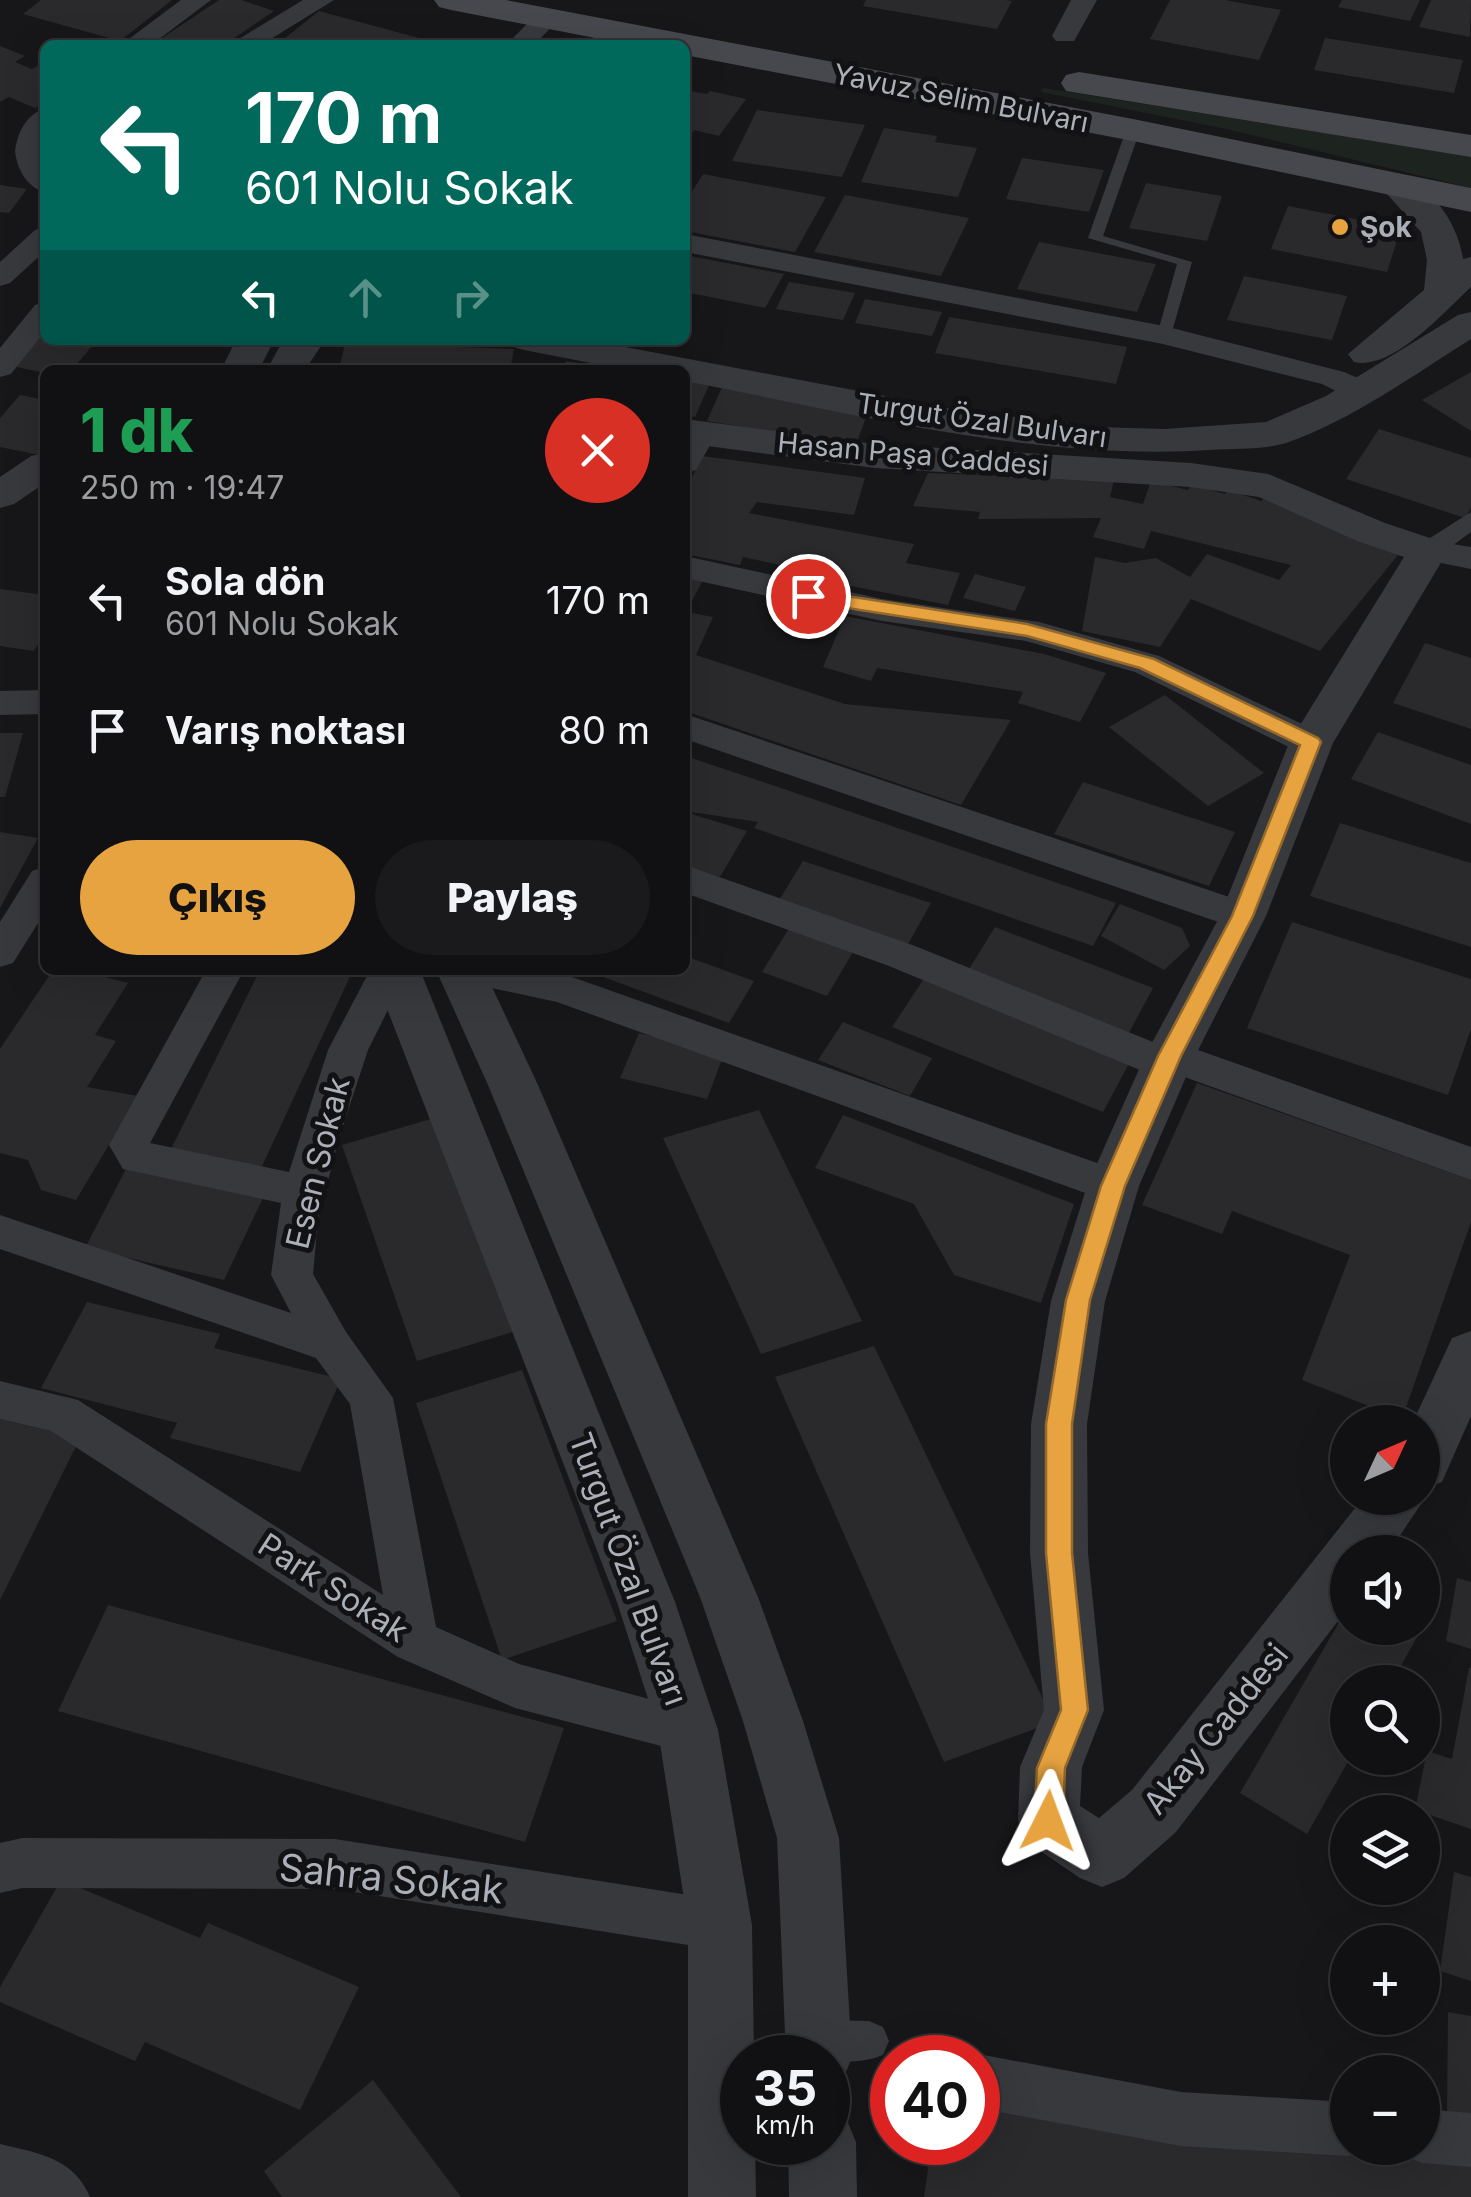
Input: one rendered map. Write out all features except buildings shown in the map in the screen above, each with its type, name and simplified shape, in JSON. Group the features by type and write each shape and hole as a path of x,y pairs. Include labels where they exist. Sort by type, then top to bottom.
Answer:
{"main road":[{"name":"Yavuz Selim Bulvarı","path":"450,0 662,40"},
{"name":"Yavuz Selim Bulvarı","path":"632,0 908,52"},
{"name":"Yavuz Selim Bulvarı","path":"690,45 1133,130 1471,200"},
{"name":"Yavuz Selim Bulvarı","path":"1042,77 1471,146"}],"street":[{"path":"141,40 198,0"},
{"path":"251,40 321,0"},
{"path":"1066,36 1084,0"},
{"path":"524,40 547,18"},
{"path":"37,164 27,148 40,126"},
{"path":"0,139 6,148 37,164"},
{"path":"1396,185 1421,203 1443,240 1448,265 1442,294"},
{"path":"0,277 40,241"},
{"path":"690,244 1164,335 1347,385"},
{"name":"Turgut Özal Bulvarı","path":"690,340 968,402 1085,418 1157,421 1269,407 1347,385 1402,328 1471,268"},
{"path":"0,368 40,317"},
{"name":"Turgut Özal Bulvarı","path":"690,371 964,423 1095,440 1164,441 1273,434 1347,385 1471,323"},
{"name":"Turgut Özal Bulvarı","path":"555,345 660,365"},
{"name":"Hasan Paşa Caddesi","path":"690,442 1191,475 1268,486 1371,532 1450,554"},
{"path":"0,495 40,468"},
{"path":"1450,554 1471,520"},
{"name":"Akay Caddesi","path":"1330,1585 1154,1811 1102,1856 1048,1821 1051,1768 1074,1710 1059,1553 1059,1424 1078,1300 1113,1186 1168,1060 1243,916 1311,742 1450,554"},
{"path":"690,569 882,610 1027,630 1147,664 1311,742"},
{"path":"0,703 40,702"},
{"path":"690,728 1243,916"},
{"path":"690,881 902,956 1168,1060 1471,1164"},
{"path":"0,953 40,889"},
{"path":"222,975 128,1145 138,1158 306,1192"},
{"name":"Esen Sokak","path":"390,975 348,1050 298,1220 292,1276 331,1345 371,1398 415,1640"},
{"name":"Turgut Özal Bulvarı","path":"395,975 646,1602 688,1730 720,1924 722,2197"},
{"path":"462,975 721,1579 773,1721 808,1838 835,2035"},
{"path":"494,975 561,988 1113,1186"},
{"path":"0,1232 331,1345"},
{"path":"1440,1424 1471,1354"},
{"name":"Park Sokak","path":"0,1400 62,1414 415,1640 515,1685 688,1730"},
{"path":"1368,1535 1384,1515"},
{"name":"Sahra Sokak","path":"0,1868 22,1862 334,1864 720,1924"},
{"path":"1000,2085 1181,2118 1330,2127"},
{"path":"1440,2137 1471,2140"},
{"path":"822,2165 823,2197"},
{"path":"0,2171 42,2181 62,2197"}],"lane":[{"path":"1133,130 1095,238 1185,262 1164,335"}],"shaded area":[{"path":"1043,88 1471,156 1471,188 1226,129 1041,92"}],"place":[{"name":"Şok","path":"1340,227"}],"route":[{"path":"808,596 1027,630 1147,664 1311,742 1243,916 1170,1056 1113,1186 1078,1300 1059,1424 1059,1553 1074,1710 1051,1768 1048,1821"}]}
